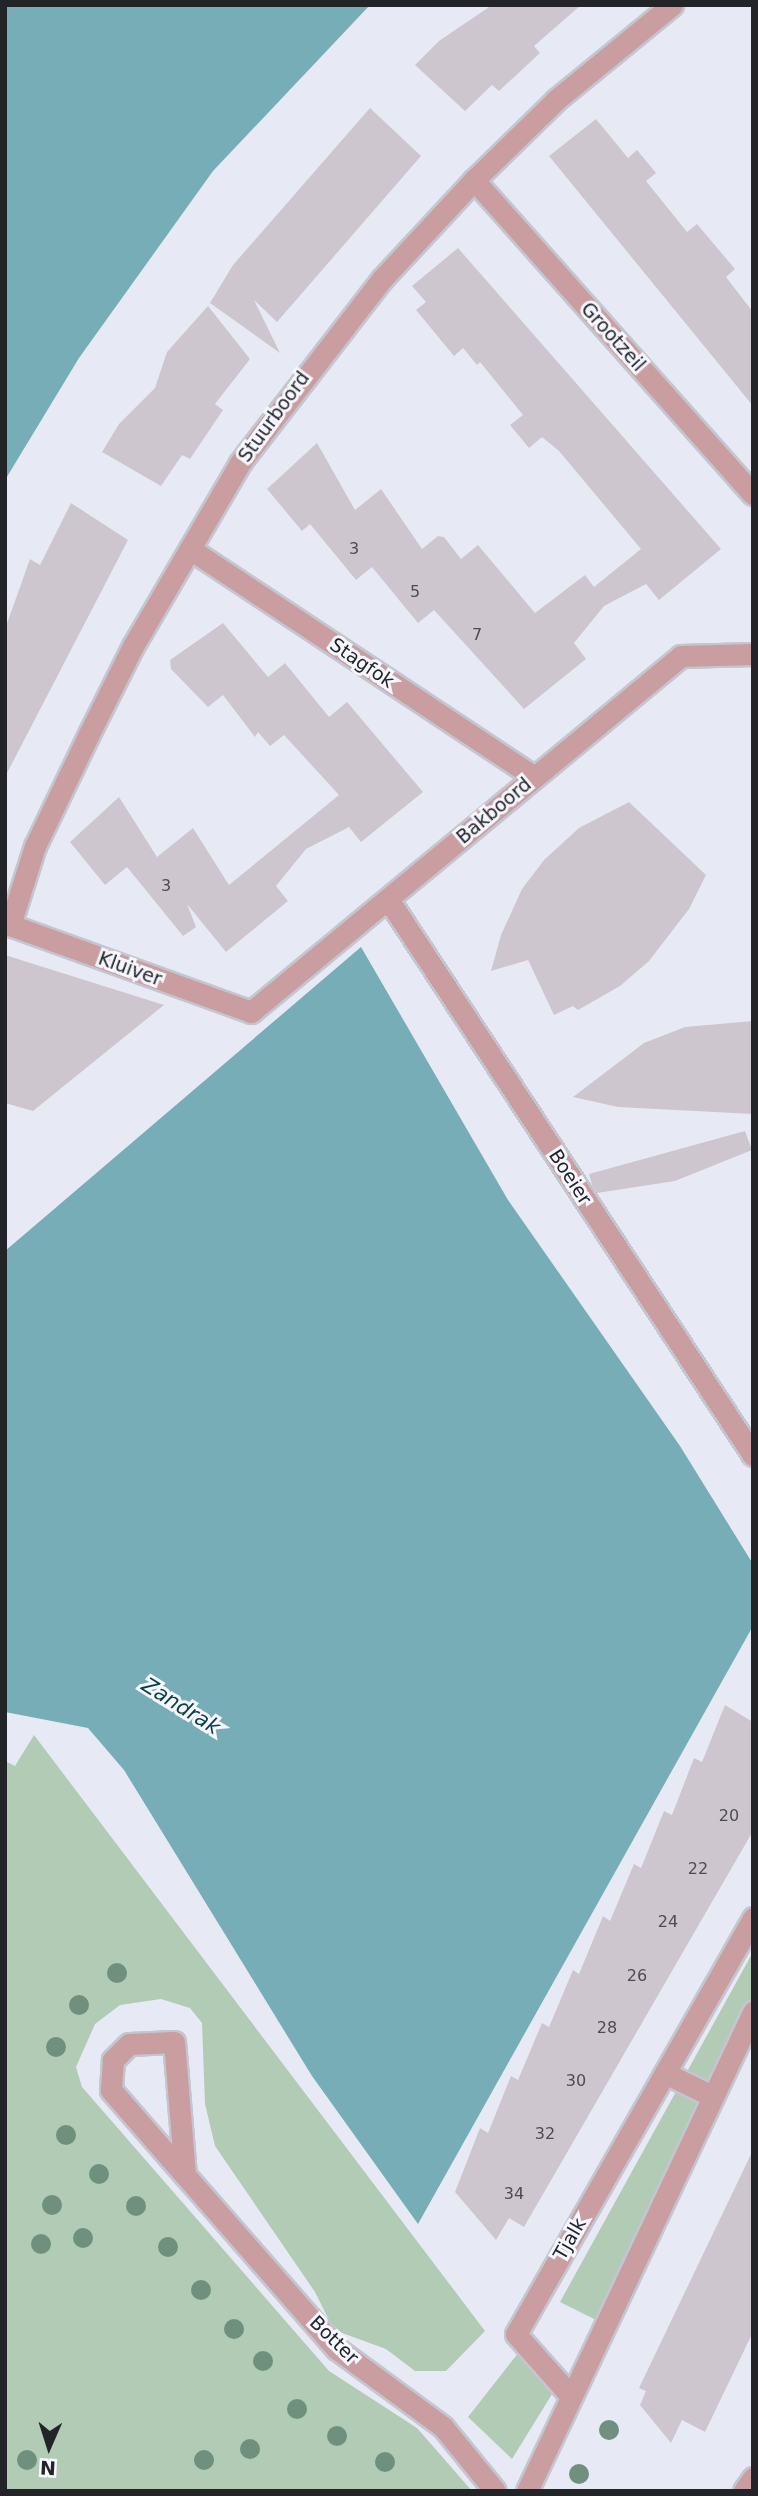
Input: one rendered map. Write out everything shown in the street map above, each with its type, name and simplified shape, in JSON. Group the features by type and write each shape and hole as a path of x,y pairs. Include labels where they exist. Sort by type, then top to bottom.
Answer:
{"street":[{"name":"Stuurboord","path":"10,925 35,846 89,734 240,463 304,375 474,180 556,100 672,5"},
{"name":"Grootzeil","path":"474,180 753,494"},
{"name":"Stagfok","path":"190,549 534,777"},
{"name":"Bakboord","path":"251,1012 681,656 753,654"},
{"name":"Boeier","path":"388,899 753,1455"},
{"name":"Kluiver","path":"10,925 251,1012"},
{"name":"Tjalk","path":"569,2394 516,2334 753,1919"},
{"path":"527,2491 569,2394 753,2012"},
{"name":"Botter","path":"186,2175 174,2042 129,2044 113,2060 111,2090 337,2349 443,2427 495,2491"},
{"path":"665,2073 712,2096"},
{"path":"744,2491 753,2478"}],"green space":[{"path":"34,1735 485,2331 446,2371 415,2371 386,2349 334,2330 315,2292 215,2146 205,2104 202,2023 190,2008 161,1999 120,2005 95,2024 76,2067 82,2087 329,2371 417,2428 472,2491 5,2491 5,1761 15,1766"},
{"path":"753,1952 753,2001 598,2321 560,2302"},
{"path":"519,2352 557,2386 512,2459 468,2417"}],"water":[{"path":"5,5 370,5 213,171 79,358 5,480"},
{"name":"Zandrak","path":"361,947 508,1200 680,1446 753,1564 753,1626 418,2224 312,2076 124,1770 88,1728 5,1712 5,1251"}],"building":[{"path":"492,5 581,5 534,46 540,53 499,91 492,85 465,111 415,65 439,41"},
{"path":"370,108 421,156 277,322 254,300 280,353 210,303 233,265"},
{"path":"596,119 628,158 637,150 656,173 646,181 687,232 697,224 735,269 726,277 753,312 753,406 549,156"},
{"path":"458,248 721,549 659,600 646,584 604,606 574,643 586,659 524,709 434,610 418,623 372,567 356,580 310,524 302,531 267,489 317,443 355,510 381,489 422,549 438,536 444,537 461,559 478,545 535,613 585,575 594,587 641,549 559,451 542,437 529,448 510,425 523,415 480,362 477,365 463,348 454,356 416,310 426,302 412,286"},
{"path":"208,306 250,359 215,404 223,410 190,459 182,455 161,486 102,452 119,424 155,388 167,352"},
{"path":"71,503 128,540 5,777 5,629 30,559 40,565"},
{"path":"223,623 268,677 285,663 329,717 347,702 423,792 361,842 349,827 306,849 276,886 288,901 226,952 187,904 196,927 183,936 127,867 105,885 70,842 119,797 157,857 193,828 229,885 339,795 284,735 270,746 258,732 255,737 223,695 208,707 171,669 170,660"},
{"path":"629,802 706,875 689,909 649,961 620,986 578,1010 573,1006 554,1015 528,960 491,971 501,935 522,889 544,860 579,828"},
{"path":"5,955 164,1005 33,1111 5,1103"},
{"path":"753,1021 753,1114 618,1107 573,1097 644,1043 685,1027"},
{"path":"745,1131 752,1150 675,1181 597,1193 592,1185 589,1174"},
{"path":"725,1705 753,1722 753,1831 524,2227 509,2218 496,2240 455,2192 480,2128 488,2133 511,2076 518,2080 542,2023 549,2027 573,1970 579,1974 603,1916 610,1921 634,1864 641,1868 664,1811 672,1815 694,1758 702,1762"},
{"path":"753,2150 753,2332 705,2432 682,2420 671,2443 640,2405 646,2391 639,2388"}]}
